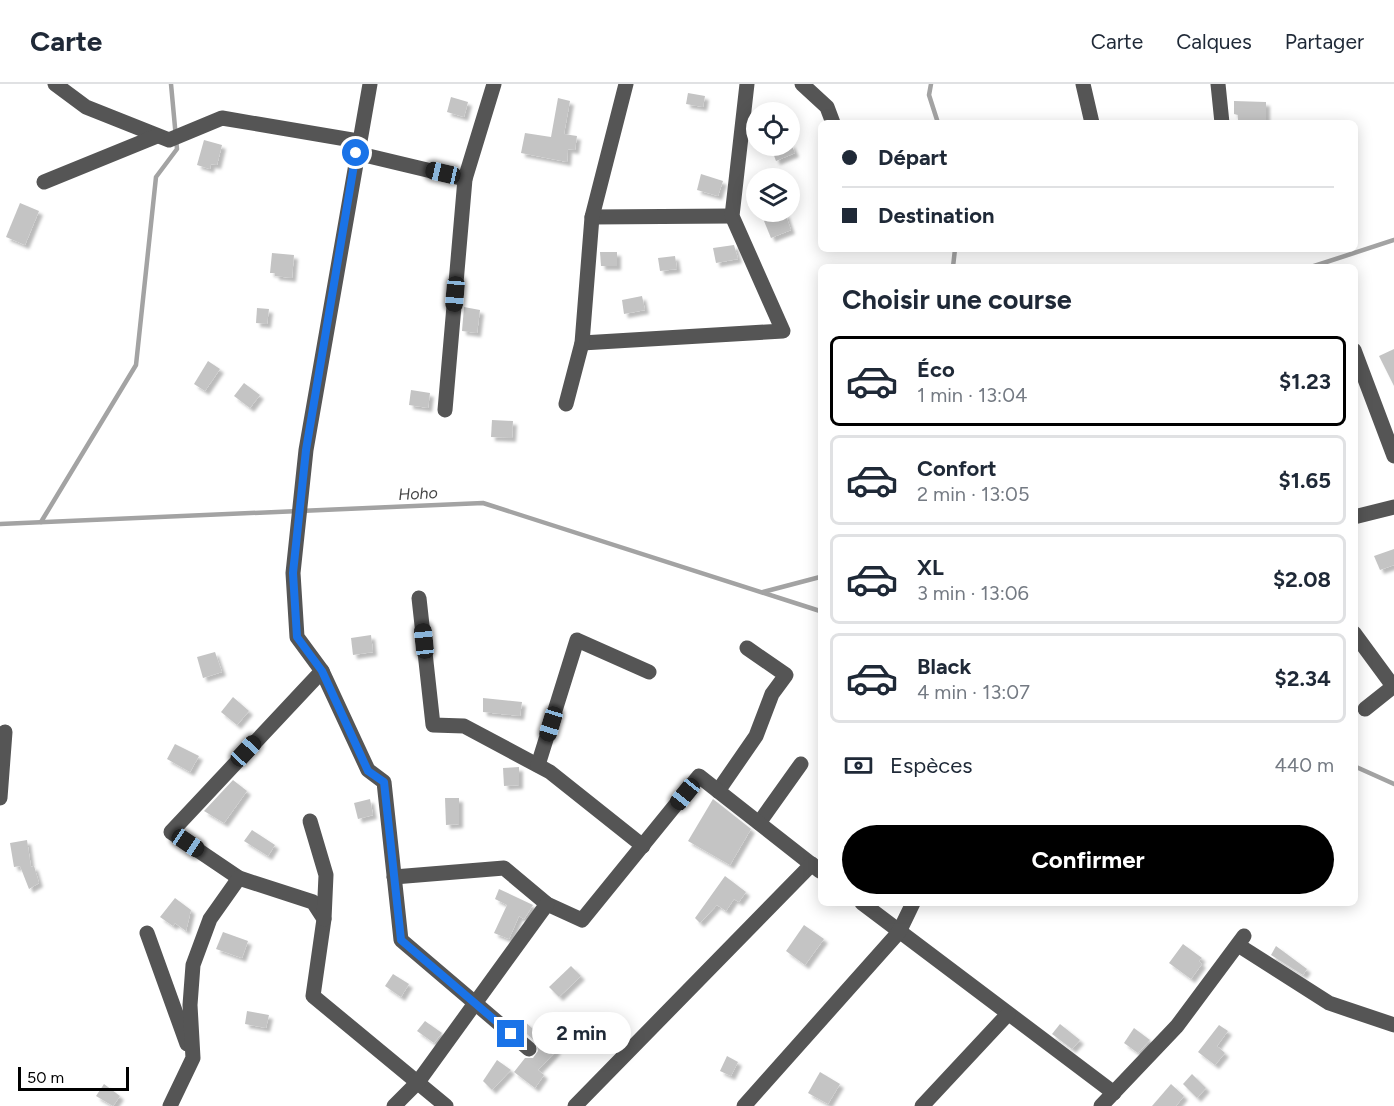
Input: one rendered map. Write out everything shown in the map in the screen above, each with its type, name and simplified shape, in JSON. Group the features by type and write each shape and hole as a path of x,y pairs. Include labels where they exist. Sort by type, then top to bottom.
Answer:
{"street":[{"path":"55,84 86,107 169,137"},
{"path":"370,84 357,147 306,450 293,573 297,637 322,671 368,771 384,782 401,940 529,1049"},
{"path":"445,410 465,179 494,84"},
{"path":"566,404 582,343 592,217 626,84"},
{"path":"582,343 783,331 732,216 747,84"},
{"path":"802,84 827,107 833,120"},
{"path":"1083,84 1091,120"},
{"path":"1218,84 1222,120"},
{"path":"44,182 222,118 357,147 465,179"},
{"path":"592,217 732,216"},
{"path":"1358,361 1394,456"},
{"path":"1358,516 1394,507"},
{"path":"419,598 433,725 464,726 538,765 643,846"},
{"path":"1358,638 1393,686 1365,709"},
{"path":"538,765 577,640 649,672"},
{"path":"718,791 756,736 772,694 786,675 747,648"},
{"path":"322,671 171,832 239,878 313,902 324,919"},
{"path":"0,798 5,732"},
{"path":"759,823 801,764"},
{"path":"394,877 504,868 547,904 582,920 699,776 816,867 575,1106"},
{"path":"310,821 326,875 324,919 313,996 446,1106"},
{"path":"170,1106 193,1058 190,1005 193,965 210,919 239,878"},
{"path":"394,1106 418,1082 547,904"},
{"path":"866,906 1114,1093"},
{"path":"744,1106 899,932 912,906"},
{"path":"147,933 193,1058"},
{"path":"1101,1106 1177,1026 1241,940 1329,1002 1394,1025"},
{"path":"922,1106 1008,1014"}],"building":[{"path":"688,93 705,96 703,107 686,104"},
{"path":"451,97 468,102 464,117 447,112"},
{"path":"558,98 570,101 564,134 577,136 575,150 568,149 567,162 521,153 525,133 551,137"},
{"path":"1234,101 1266,102 1266,120 1238,120 1238,115 1234,114"},
{"path":"204,140 222,145 217,165 211,164 210,169 197,165"},
{"path":"774,156 788,156 776,161"},
{"path":"701,174 723,181 718,196 697,190"},
{"path":"20,203 39,211 25,245 6,237"},
{"path":"764,222 788,222 791,230 771,238"},
{"path":"734,245 738,259 716,263 713,248"},
{"path":"600,252 617,252 617,266 601,266"},
{"path":"272,253 294,255 292,278 275,276 275,273 270,273"},
{"path":"675,256 677,269 660,271 658,258"},
{"path":"642,296 645,310 624,314 622,300"},
{"path":"464,307 480,310 477,333 462,331"},
{"path":"257,308 269,309 267,324 256,323"},
{"path":"1394,349 1394,386 1379,356"},
{"path":"208,361 220,369 205,391 194,384"},
{"path":"244,383 260,395 250,408 234,396"},
{"path":"411,390 430,393 428,408 409,405"},
{"path":"492,420 513,421 512,438 491,437"},
{"path":"1394,549 1394,565 1380,570 1374,556"},
{"path":"371,635 373,652 353,655 351,638"},
{"path":"215,652 222,672 203,678 197,657"},
{"path":"233,697 249,711 237,725 221,712"},
{"path":"483,698 522,702 520,716 483,712"},
{"path":"175,744 199,756 190,772 167,759"},
{"path":"519,767 519,785 504,786 503,768"},
{"path":"233,780 247,791 224,823 204,811"},
{"path":"445,798 459,798 459,824 446,825"},
{"path":"370,799 373,815 358,819 354,803"},
{"path":"713,799 751,829 730,865 688,841"},
{"path":"252,830 275,845 268,856 244,841"},
{"path":"27,840 31,867 34,866 39,883 29,889 20,866 14,867 10,843"},
{"path":"725,876 746,892 739,902 734,899 726,911 717,905 700,923 695,918"},
{"path":"499,889 533,905 524,919 519,916 509,939 494,933 507,905 495,899"},
{"path":"175,898 191,910 186,931 175,923 173,926 160,917"},
{"path":"804,925 824,939 805,965 786,951"},
{"path":"223,932 248,941 242,958 216,949"},
{"path":"1183,944 1202,958 1199,961 1202,964 1191,979 1169,963"},
{"path":"1276,946 1307,969 1303,975 1271,955"},
{"path":"571,966 581,976 559,997 549,987"},
{"path":"393,974 409,984 401,997 385,986"},
{"path":"247,1011 269,1015 266,1028 245,1024"},
{"path":"425,1021 442,1033 434,1043 417,1031"},
{"path":"524,1021 557,1050 538,1070 544,1075 535,1088 514,1072 525,1058 533,1058 538,1051 536,1042 519,1027"},
{"path":"1060,1024 1080,1040 1072,1049 1052,1034"},
{"path":"1219,1025 1228,1031 1217,1046 1225,1053 1215,1065 1198,1052"},
{"path":"1134,1028 1150,1040 1138,1053 1124,1043"},
{"path":"727,1056 738,1062 731,1076 720,1071"},
{"path":"497,1060 511,1070 492,1090 483,1081"},
{"path":"820,1072 840,1084 828,1104 808,1093"},
{"path":"1192,1074 1206,1088 1197,1098 1183,1084"},
{"path":"104,1084 120,1096 113,1106 96,1096"},
{"path":"1171,1084 1184,1096 1176,1106 1152,1106"}],"waterway":[{"path":"41,522 136,365 156,177 177,149 171,84"},
{"path":"931,84 929,95 937,120"},
{"path":"1358,252 1394,240"},
{"path":"953,264 955,252"},
{"path":"1320,264 1357,252"},
{"name":"Hoho","path":"0,524 483,503 818,610"},
{"path":"763,592 818,578"},
{"name":"Hoho","path":"1358,768 1394,784"}],"route":[{"path":"356,153 306,450 293,573 297,637 322,671 368,771 384,782 401,940 511,1034"}]}
